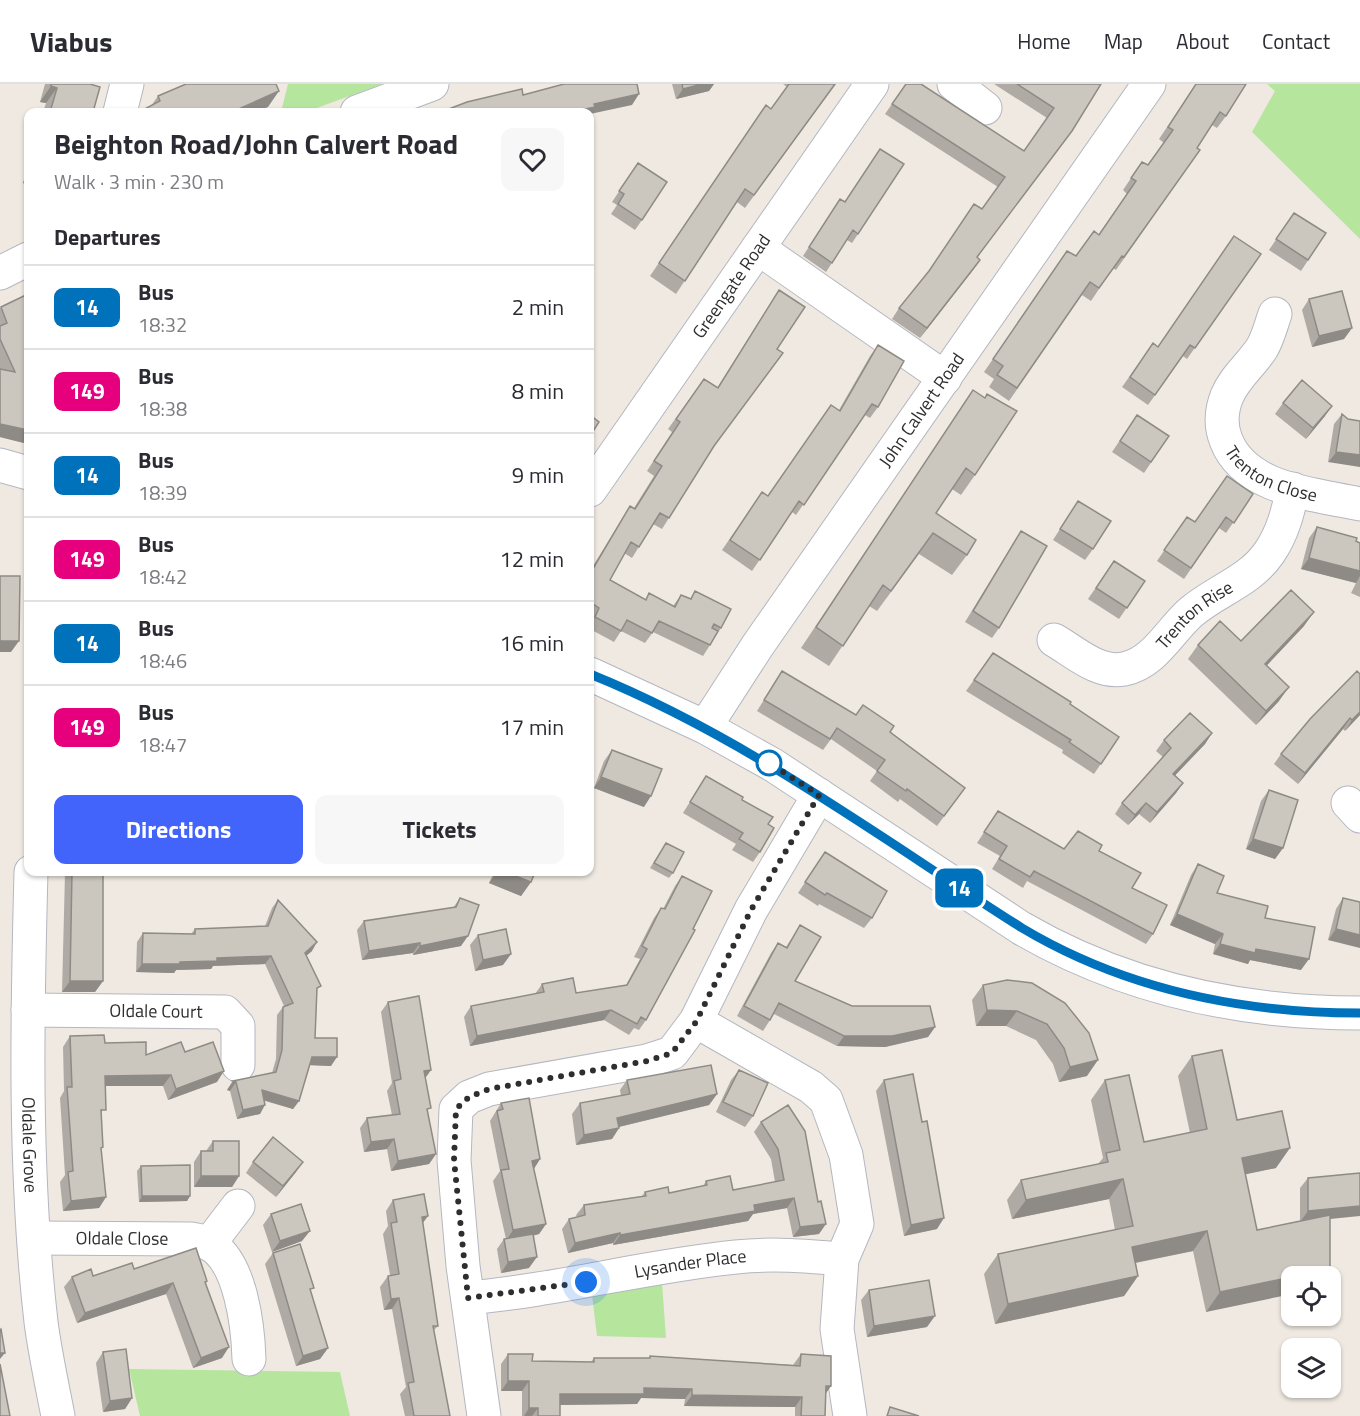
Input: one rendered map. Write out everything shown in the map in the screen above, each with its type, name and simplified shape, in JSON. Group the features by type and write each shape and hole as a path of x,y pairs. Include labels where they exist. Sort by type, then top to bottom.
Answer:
{"street":[{"path":"121,108 127,84"},
{"path":"368,108 432,84"},
{"name":"Greengate Road","path":"594,484 872,84"},
{"path":"954,84 985,108"},
{"name":"John Calvert Road","path":"705,727 758,645 945,378 1140,87"},
{"path":"758,248 945,378"},
{"path":"0,273 24,262"},
{"name":"Trenton Close","path":"1275,314 1262,347 1236,379 1221,416 1231,452 1244,467 1261,478 1293,489 1360,504"},
{"path":"0,465 24,472"},
{"name":"Trenton Rise","path":"1054,640 1103,668 1126,668 1146,659 1190,612 1257,568 1270,552 1284,525 1293,489"},
{"path":"594,676 705,727 819,795 1045,942 1117,974 1164,990 1220,1003 1316,1013 1360,1013"},
{"path":"484,1416 468,1298 454,1160 456,1109 469,1097 489,1089 647,1061 672,1053 696,1022 751,910 819,795"},
{"name":"Oldale Grove","path":"31,876 28,1010 34,1238 41,1323 58,1416"},
{"name":"Oldale Court","path":"28,1010 225,1012 238,1026 238,1065"},
{"path":"696,1022 812,1087 826,1100 846,1155 856,1224 842,1259 837,1329 850,1416"},
{"path":"238,1206 209,1244 224,1261 236,1285 246,1318 249,1359"},
{"name":"Oldale Close","path":"34,1238 191,1239 209,1244"},
{"name":"Lysander Place","path":"468,1298 521,1293 737,1257 795,1255 842,1259"}],"green space":[{"path":"288,84 382,84 317,108 282,108"},
{"path":"1267,84 1360,84 1360,239 1252,132 1275,91"},
{"path":"662,1283 666,1338 597,1336 592,1295"},
{"path":"129,1369 340,1372 350,1416 140,1416"}],"building":[{"path":"51,84 90,84 100,87 94,108 51,108 57,88"},
{"path":"186,84 276,84 279,91 241,108 147,108 160,101 158,96"},
{"path":"564,84 637,84 639,94 594,104 595,107 590,108 451,108 522,89 523,95"},
{"path":"682,84 702,84 683,89"},
{"path":"789,84 835,84 754,195 745,189 685,281 659,263 766,105 771,109"},
{"path":"906,84 921,84 1024,151 1054,108 1017,84 1101,84 1072,131 977,257 980,260 927,328 899,308 929,271 974,204 982,209 1005,177 892,104"},
{"path":"1196,84 1246,84 1226,116 1220,112 1197,148 1200,150 1124,257 1122,256 1099,288 1090,282 1017,388 997,375 1003,366 993,359 1067,251 1076,256 1094,231 1099,235 1136,181 1131,178 1142,162 1148,165 1173,130 1168,127"},
{"path":"880,149 904,164 858,234 853,230 832,263 809,247 840,199 845,202"},
{"path":"638,163 667,182 642,220 618,204 624,194 619,191"},
{"path":"1294,213 1326,233 1308,260 1276,239"},
{"path":"1234,236 1261,254 1195,348 1190,345 1155,395 1130,377 1153,343 1158,347"},
{"path":"779,290 805,307 777,349 783,353 714,446 669,518 660,513 639,547 631,542 610,580 646,600 649,593 675,607 681,595 691,599 695,591 731,609 721,628 714,624 712,628 718,631 710,645 659,621 652,633 627,620 621,631 595,617 599,608 594,605 594,567 630,506 635,509 662,466 654,461 680,422 676,419 704,379 718,388"},
{"path":"1342,291 1352,328 1319,336 1309,299"},
{"path":"24,296 24,429 0,424 0,369 15,372 0,339 0,326 7,323 1,307"},
{"path":"878,345 904,361 878,407 872,404 804,505 799,501 760,560 730,540 762,492 768,496 831,405 840,411"},
{"path":"1302,380 1332,406 1313,428 1283,403"},
{"path":"973,390 985,398 987,394 1017,411 975,475 966,468 936,513 976,540 967,555 933,533 891,591 883,585 843,646 816,627"},
{"path":"1342,414 1348,419 1360,421 1360,455 1336,452"},
{"path":"1137,415 1169,436 1151,462 1120,441"},
{"path":"594,418 599,422 594,430"},
{"path":"1227,476 1253,494 1234,523 1226,517 1191,568 1164,550 1187,517 1195,522"},
{"path":"1078,501 1111,521 1093,549 1060,529"},
{"path":"1317,527 1357,538 1356,541 1360,543 1360,571 1309,558"},
{"path":"1021,531 1047,546 999,628 973,611"},
{"path":"1114,561 1145,581 1127,608 1096,588"},
{"path":"0,576 20,576 19,641 0,641"},
{"path":"1291,590 1314,612 1265,664 1289,687 1266,711 1198,645 1220,621 1241,641"},
{"path":"993,653 1071,702 1070,704 1119,737 1101,764 1069,742 1071,740 974,680"},
{"path":"782,671 856,715 863,705 894,726 890,732 965,788 944,816 877,771 885,760 837,728 830,739 764,700"},
{"path":"1357,671 1360,674 1360,712 1352,720 1350,718 1305,773 1281,754 1310,719"},
{"path":"1190,713 1212,733 1173,774 1183,783 1157,812 1146,803 1135,815 1122,803 1171,748 1164,740"},
{"path":"612,750 662,769 651,796 601,777"},
{"path":"706,776 773,817 768,824 774,828 760,852 739,839 743,833 690,802"},
{"path":"1269,790 1298,800 1283,848 1253,839"},
{"path":"998,811 1064,849 1078,831 1102,845 1099,851 1141,873 1132,888 1167,905 1153,934 1034,871 1030,877 999,859 1007,846 984,832"},
{"path":"666,843 684,852 673,873 654,863"},
{"path":"825,852 887,891 872,918 827,893 825,895 805,882"},
{"path":"1198,864 1224,876 1217,893 1268,906 1265,918 1315,927 1309,959 1256,949 1255,953 1220,944 1223,934 1177,914"},
{"path":"72,876 103,876 103,981 70,981"},
{"path":"515,876 533,876 531,882"},
{"path":"682,876 712,891 693,929 695,930 646,1020 641,1017 637,1024 611,1010 477,1036 471,1006 544,992 542,984 573,978 576,993 627,985 647,949 642,946 661,908 665,909"},
{"path":"460,898 479,905 468,936 420,946 420,943 369,951 364,921 456,907"},
{"path":"1343,898 1360,902 1360,935 1336,929"},
{"path":"278,900 317,942 305,953 321,986 317,988 315,1038 337,1038 337,1057 312,1057 299,1101 262,1090 265,1105 243,1110 236,1082 233,1081 276,1072 282,1050 283,1007 293,1003 271,956 217,958 217,961 180,962 180,964 142,964 143,933 195,934 195,929 268,926"},
{"path":"800,925 821,937 795,981 852,1006 930,1006 935,1027 892,1036 844,1036 779,1003 770,1020 744,1006 778,943 787,948"},
{"path":"506,929 511,954 483,960 478,935"},
{"path":"1007,980 1032,983 1065,1003 1089,1033 1098,1060 1070,1067 1064,1048 1047,1024 1017,1011 987,1010 983,985"},
{"path":"419,996 431,1070 424,1071 431,1108 427,1109 436,1154 398,1161 394,1139 371,1142 367,1118 400,1114 394,1081 401,1079 388,1002"},
{"path":"104,1035 105,1043 146,1042 146,1055 181,1042 185,1052 213,1042 224,1071 176,1089 171,1075 105,1076 106,1110 101,1110 103,1147 101,1148 106,1197 71,1201 68,1172 73,1171 67,1087 72,1087 70,1036"},
{"path":"1222,1050 1237,1120 1282,1111 1290,1148 1242,1158 1257,1230 1330,1215 1330,1266 1281,1266 1281,1279 1220,1292 1207,1231 1132,1247 1138,1276 1008,1304 998,1254 1133,1226 1123,1179 1026,1200 1021,1180 1108,1162 1106,1153 1120,1150 1105,1080 1129,1075 1144,1142 1207,1129 1192,1056"},
{"path":"711,1065 717,1094 617,1118 619,1128 584,1135 580,1103 630,1094 627,1080"},
{"path":"739,1070 768,1083 753,1116 723,1102"},
{"path":"913,1074 922,1122 927,1121 944,1218 911,1225 884,1080"},
{"path":"529,1098 540,1159 532,1161 546,1224 513,1230 501,1170 509,1169 497,1111 503,1109 501,1103"},
{"path":"788,1105 805,1131 818,1202 821,1201 826,1224 800,1227 794,1198 754,1205 755,1211 620,1235 620,1233 575,1243 569,1219 585,1215 584,1205 646,1196 645,1192 668,1187 669,1193 707,1185 706,1181 730,1176 733,1190 784,1180 778,1149 761,1122"},
{"path":"273,1137 303,1162 283,1186 253,1162"},
{"path":"213,1141 239,1141 239,1176 201,1176 201,1151 213,1151"},
{"path":"190,1165 190,1196 142,1196 141,1166"},
{"path":"1360,1173 1360,1206 1308,1211 1308,1178"},
{"path":"424,1194 428,1216 422,1217 438,1326 433,1326 450,1416 414,1416 408,1383 414,1382 399,1298 391,1299 388,1276 399,1274 391,1223 397,1222 393,1200"},
{"path":"301,1204 310,1231 280,1241 271,1214"},
{"path":"533,1234 537,1257 508,1262 504,1239"},
{"path":"300,1244 314,1288 310,1289 328,1348 303,1356 273,1253"},
{"path":"196,1248 207,1281 205,1282 229,1347 201,1358 173,1283 85,1313 72,1277 91,1269 93,1276 132,1263 134,1269"},
{"path":"929,1280 935,1316 874,1326 869,1290"},
{"path":"1,1329 5,1353 0,1353"},
{"path":"126,1349 132,1398 110,1401 103,1352"},
{"path":"508,1354 533,1354 532,1361 594,1362 594,1358 650,1358 650,1356 800,1366 801,1354 831,1356 831,1386 826,1386 825,1416 801,1416 802,1397 692,1395 692,1389 644,1388 644,1394 560,1394 560,1416 538,1416 538,1408 529,1408 529,1381 508,1381"},
{"path":"0,1364 10,1416 0,1416"},
{"path":"890,1407 919,1416 887,1416"}],"bus line":[{"name":"14","path":"594,676 652,700 742,747 1045,942 1117,974 1164,990 1220,1003 1267,1010 1360,1013"}],"route":[{"path":"586,1282 521,1293 468,1298 454,1160 456,1109 469,1097 489,1089 647,1061 672,1053 696,1022 751,910 819,795 769,763"}]}
